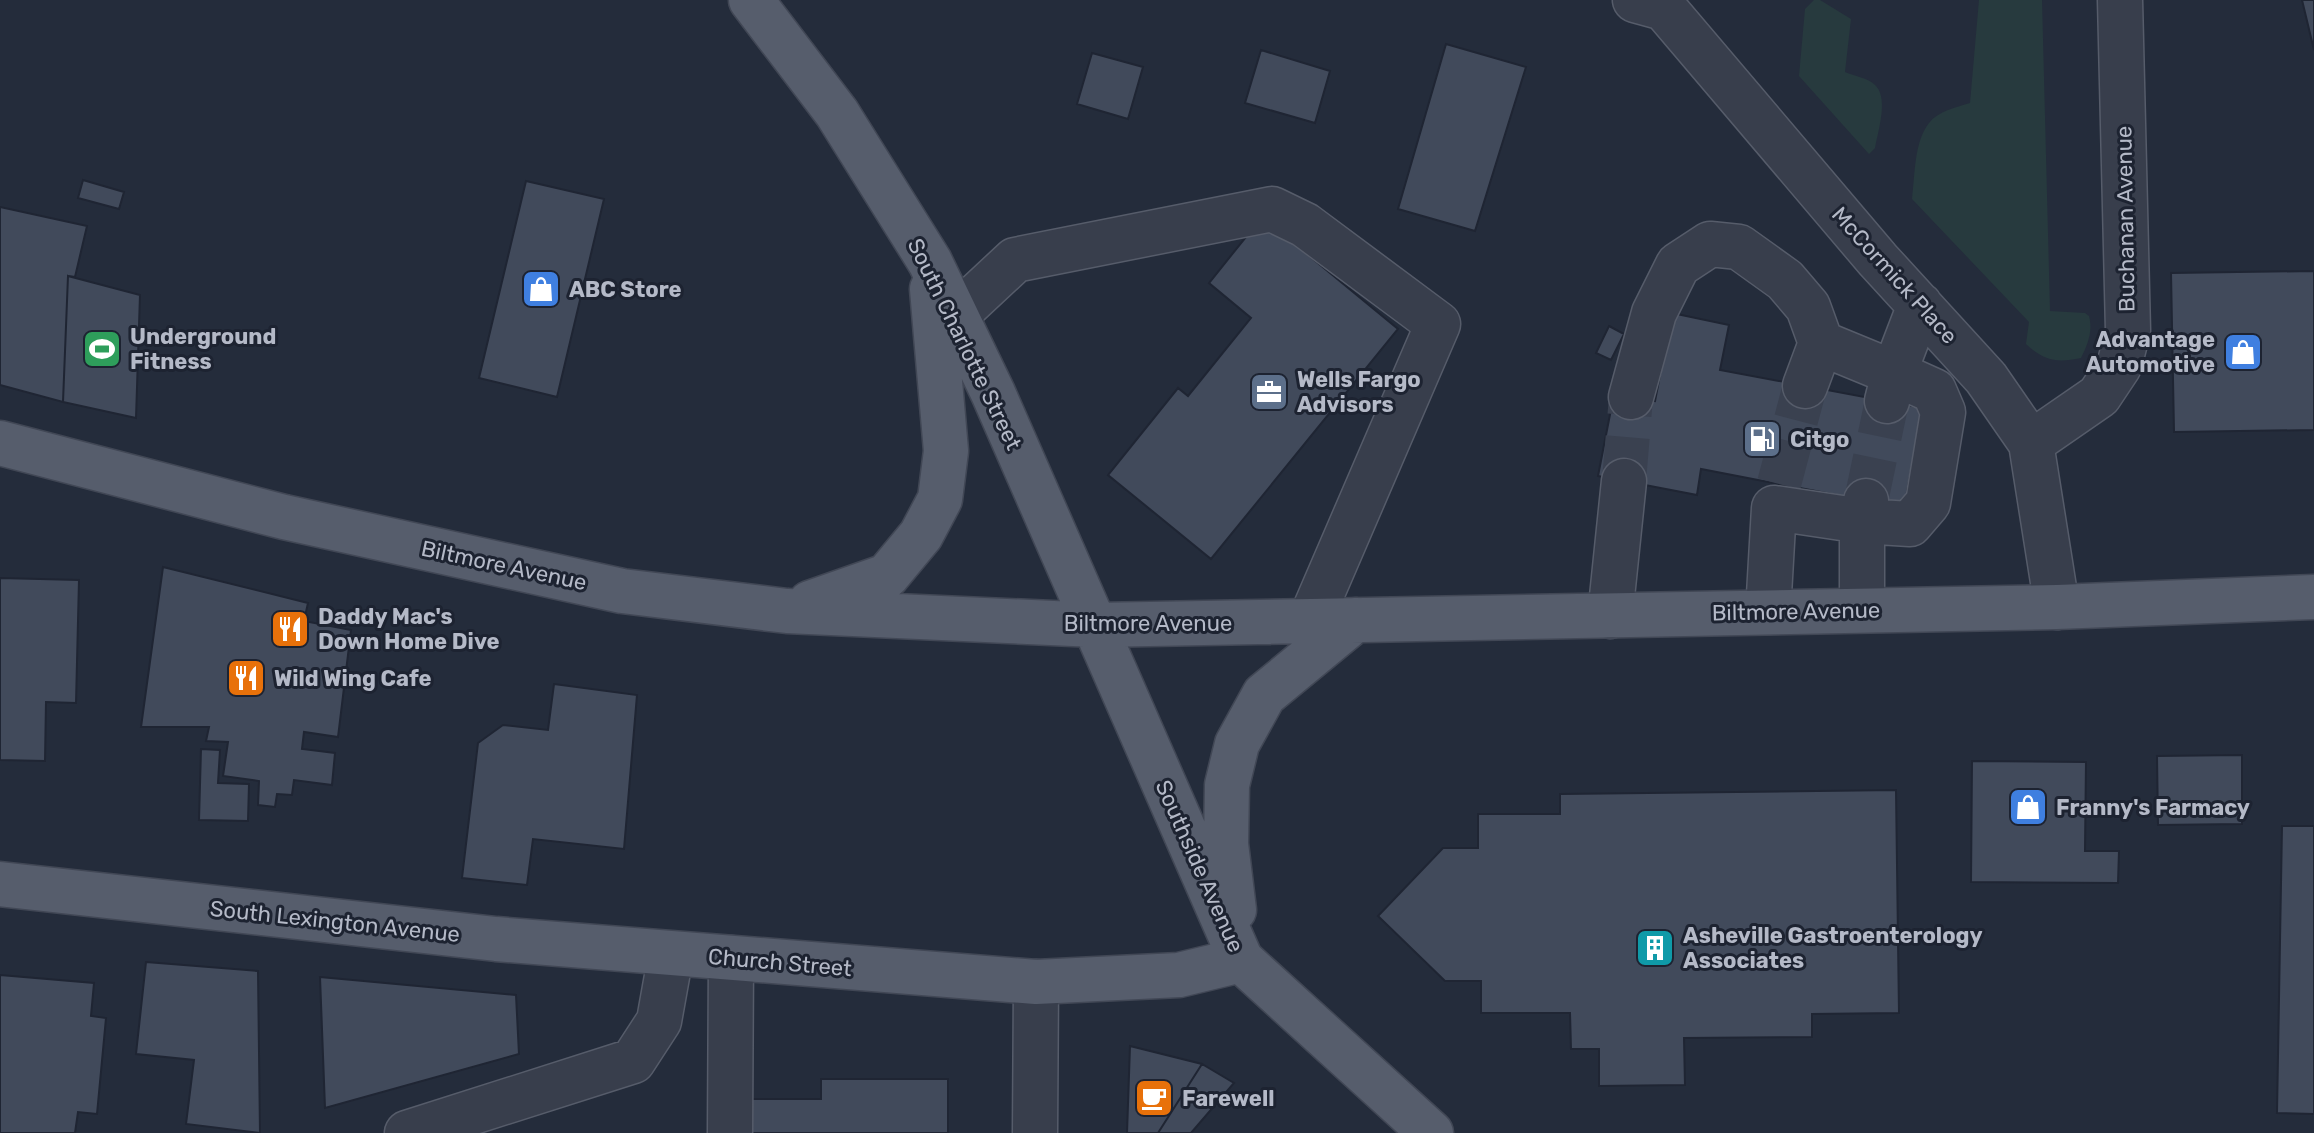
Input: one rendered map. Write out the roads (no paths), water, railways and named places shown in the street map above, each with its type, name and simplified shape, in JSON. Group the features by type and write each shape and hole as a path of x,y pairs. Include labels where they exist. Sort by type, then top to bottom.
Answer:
{"main road":[{"name":"South Charlotte Street","path":"751,0 837,113 930,262 993,393 1096,625"},
{"path":"787,611 887,576 921,535 940,499 946,451 930,262"},
{"name":"Biltmore Avenue","path":"0,443 284,517 622,591 787,611 1096,625 2057,607 2314,597"},
{"path":"1241,960 1226,844 1227,785 1237,744 1264,695 1355,620"},
{"name":"Southside Avenue","path":"1096,625 1241,960 1431,1133"},
{"name":"South Lexington Avenue","path":"0,884 496,939 671,954"},
{"name":"Church Street","path":"671,954 1036,982 1179,975 1241,960"}],"street":[{"name":"Buchanan Avenue","path":"2031,443 2099,396 2119,366 2128,331 2120,0"},
{"name":"McCormick Place","path":"1655,3 1878,260 1986,378 2031,443 2057,607"},
{"path":"956,315 1015,260 1272,209 1305,225 1438,324 1310,621"},
{"path":"1631,397 1654,313 1678,265 1710,244 1739,247 1785,280 1808,307 1821,343 1890,387 1934,391 1943,412 1928,503 1910,524 1864,511 1777,496 1768,612"},
{"path":"1890,387 1920,305"},
{"path":"1805,386 1821,343"},
{"path":"1610,616 1624,481"},
{"path":"1862,610 1864,511"},
{"path":"423,1131 633,1061 659,1021 671,954"},
{"path":"730,1133 731,958"},
{"path":"1035,1133 1036,982"}],"tunnel":[{"path":"1779,484 1805,386"},
{"path":"1624,481 1631,397"},
{"path":"1866,501 1887,401"}],"place":[{"name":"ABC Store","path":"541,289"},
{"name":"Underground Fitness","path":"102,349"},
{"name":"Advantage Automotive","path":"2243,352"},
{"name":"Wells Fargo Advisors","path":"1269,392"},
{"name":"Citgo","path":"1762,439"},
{"name":"Daddy Mac's Down Home Dive","path":"290,629"},
{"name":"Wild Wing Cafe","path":"246,678"},
{"name":"Franny's Farmacy","path":"2028,807"},
{"name":"Asheville Gastroenterology Associates","path":"1655,948"},
{"name":"Farewell","path":"1154,1098"}]}
